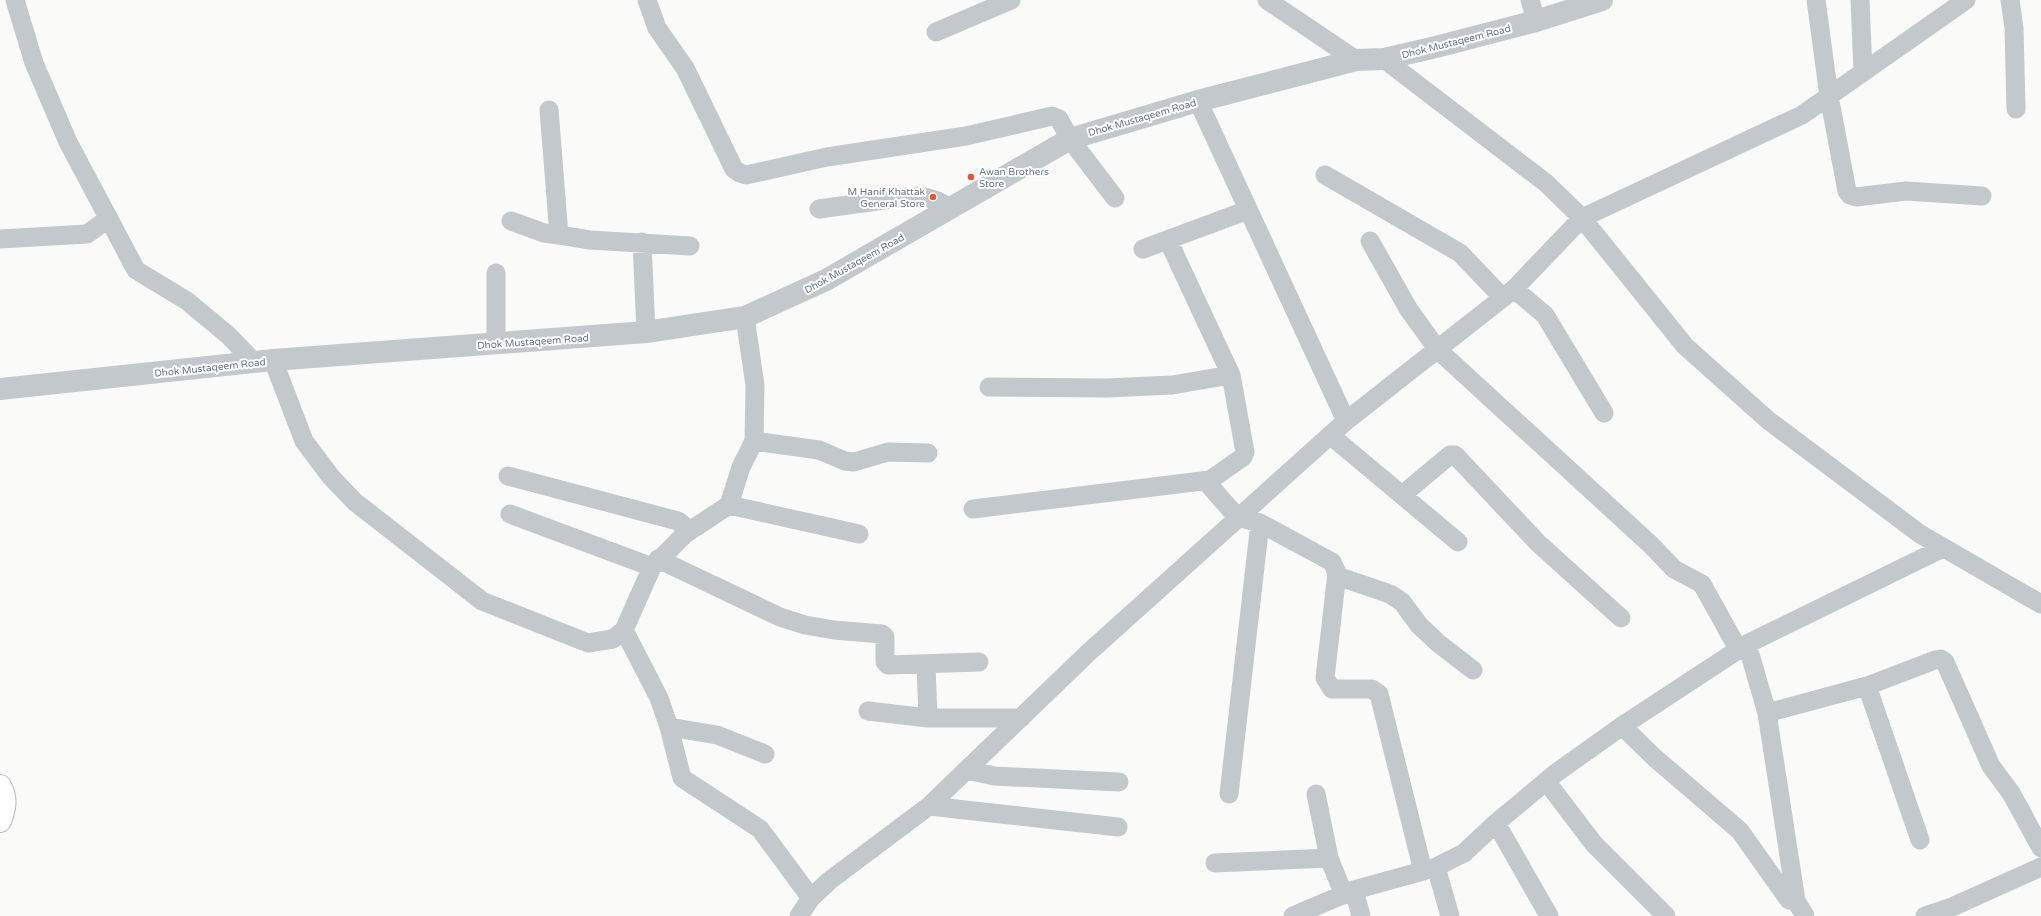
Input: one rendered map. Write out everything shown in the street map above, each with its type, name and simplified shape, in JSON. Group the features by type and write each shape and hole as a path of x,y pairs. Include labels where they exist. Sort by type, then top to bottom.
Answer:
{"main road":[{"path":"0,786 5,795 4,810 0,821"}],"street":[{"path":"15,0 38,71 68,142 136,270 187,301 228,335 264,361 304,441 331,477 355,502 482,601 588,643 613,638 624,630 655,563 685,534 729,505 741,467 754,441 755,385 744,317"},
{"path":"647,0 657,28 685,68 734,169 740,173 746,175 827,157 966,136 1052,116 1059,119 1070,139 1115,198"},
{"path":"936,32 1011,0"},
{"path":"1267,0 1356,60"},
{"path":"1530,0 1536,21"},
{"name":"Dhok Mustaqeem Road","path":"0,389 264,361 646,332 744,317 826,280 1070,139 1198,101 1356,60 1384,59 1536,21 1602,0"},
{"path":"1816,0 1829,96 1847,191 1850,196 1856,197 1906,191 1982,196"},
{"path":"1860,0 1863,72"},
{"path":"799,916 811,898 829,881 929,806 1088,653 1237,517 1330,435 1508,293 1582,218 1802,115 1966,0"},
{"path":"2010,0 2014,28 2016,109"},
{"path":"1384,59 1546,183 1582,218 1685,346 1769,421 1920,534 2041,604"},
{"path":"1198,101 1346,421"},
{"path":"549,110 559,235"},
{"path":"1325,175 1460,252 1508,293 1545,315 1604,413"},
{"path":"819,208 906,197 925,197 938,201 951,208"},
{"path":"1143,249 1248,210"},
{"path":"0,239 87,234 108,219"},
{"path":"511,221 544,233 590,240 690,246"},
{"path":"973,509 1210,480 1243,456 1245,452 1231,375 1168,240"},
{"path":"1370,241 1409,310 1438,350 1651,545 1674,569 1702,584 1743,647 1767,713 1800,908"},
{"path":"642,242 646,332"},
{"path":"496,273 496,344"},
{"path":"989,387 1107,388 1172,384 1231,375"},
{"path":"1330,435 1458,542"},
{"path":"754,441 819,450 845,461 854,462 888,452 928,453"},
{"path":"1402,495 1450,455 1455,455 1538,543 1621,618"},
{"path":"508,476 678,521 683,525 685,534"},
{"path":"1210,480 1210,486 1237,517 1260,523 1332,562 1336,567 1337,576 1325,678 1332,688 1372,689 1379,694 1430,869 1450,916"},
{"path":"729,505 859,534"},
{"path":"510,514 655,563 780,617 806,625 834,630 882,634 885,637 885,662 888,665 979,662"},
{"path":"1229,794 1260,523"},
{"path":"1293,916 1349,893 1430,869 1464,853 1496,823 1546,781 1622,726 1743,647 1943,548"},
{"path":"1337,576 1390,594 1402,602 1419,625 1438,643 1473,670"},
{"path":"624,630 659,698 669,726 682,778 760,829 811,898"},
{"path":"1767,713 1867,686 1941,659 1945,662 1991,766 2011,793 2041,848"},
{"path":"926,664 928,718"},
{"path":"1867,686 1920,840"},
{"path":"868,711 928,718 1021,718"},
{"path":"669,726 717,735 765,754"},
{"path":"1622,726 1655,758 1740,831 1788,900 1800,908"},
{"path":"967,770 994,776 1119,782"},
{"path":"1546,781 1594,844 1666,916"},
{"path":"1316,794 1329,858 1361,916"},
{"path":"929,806 1118,826"},
{"path":"1496,823 1549,916"},
{"path":"1215,863 1329,858"},
{"path":"1925,916 1952,907 2041,867"}],"place":[{"name":"Awan Brothers Store","path":"971,177"},
{"name":"M Hanif Khattak General Store","path":"933,197"}]}
